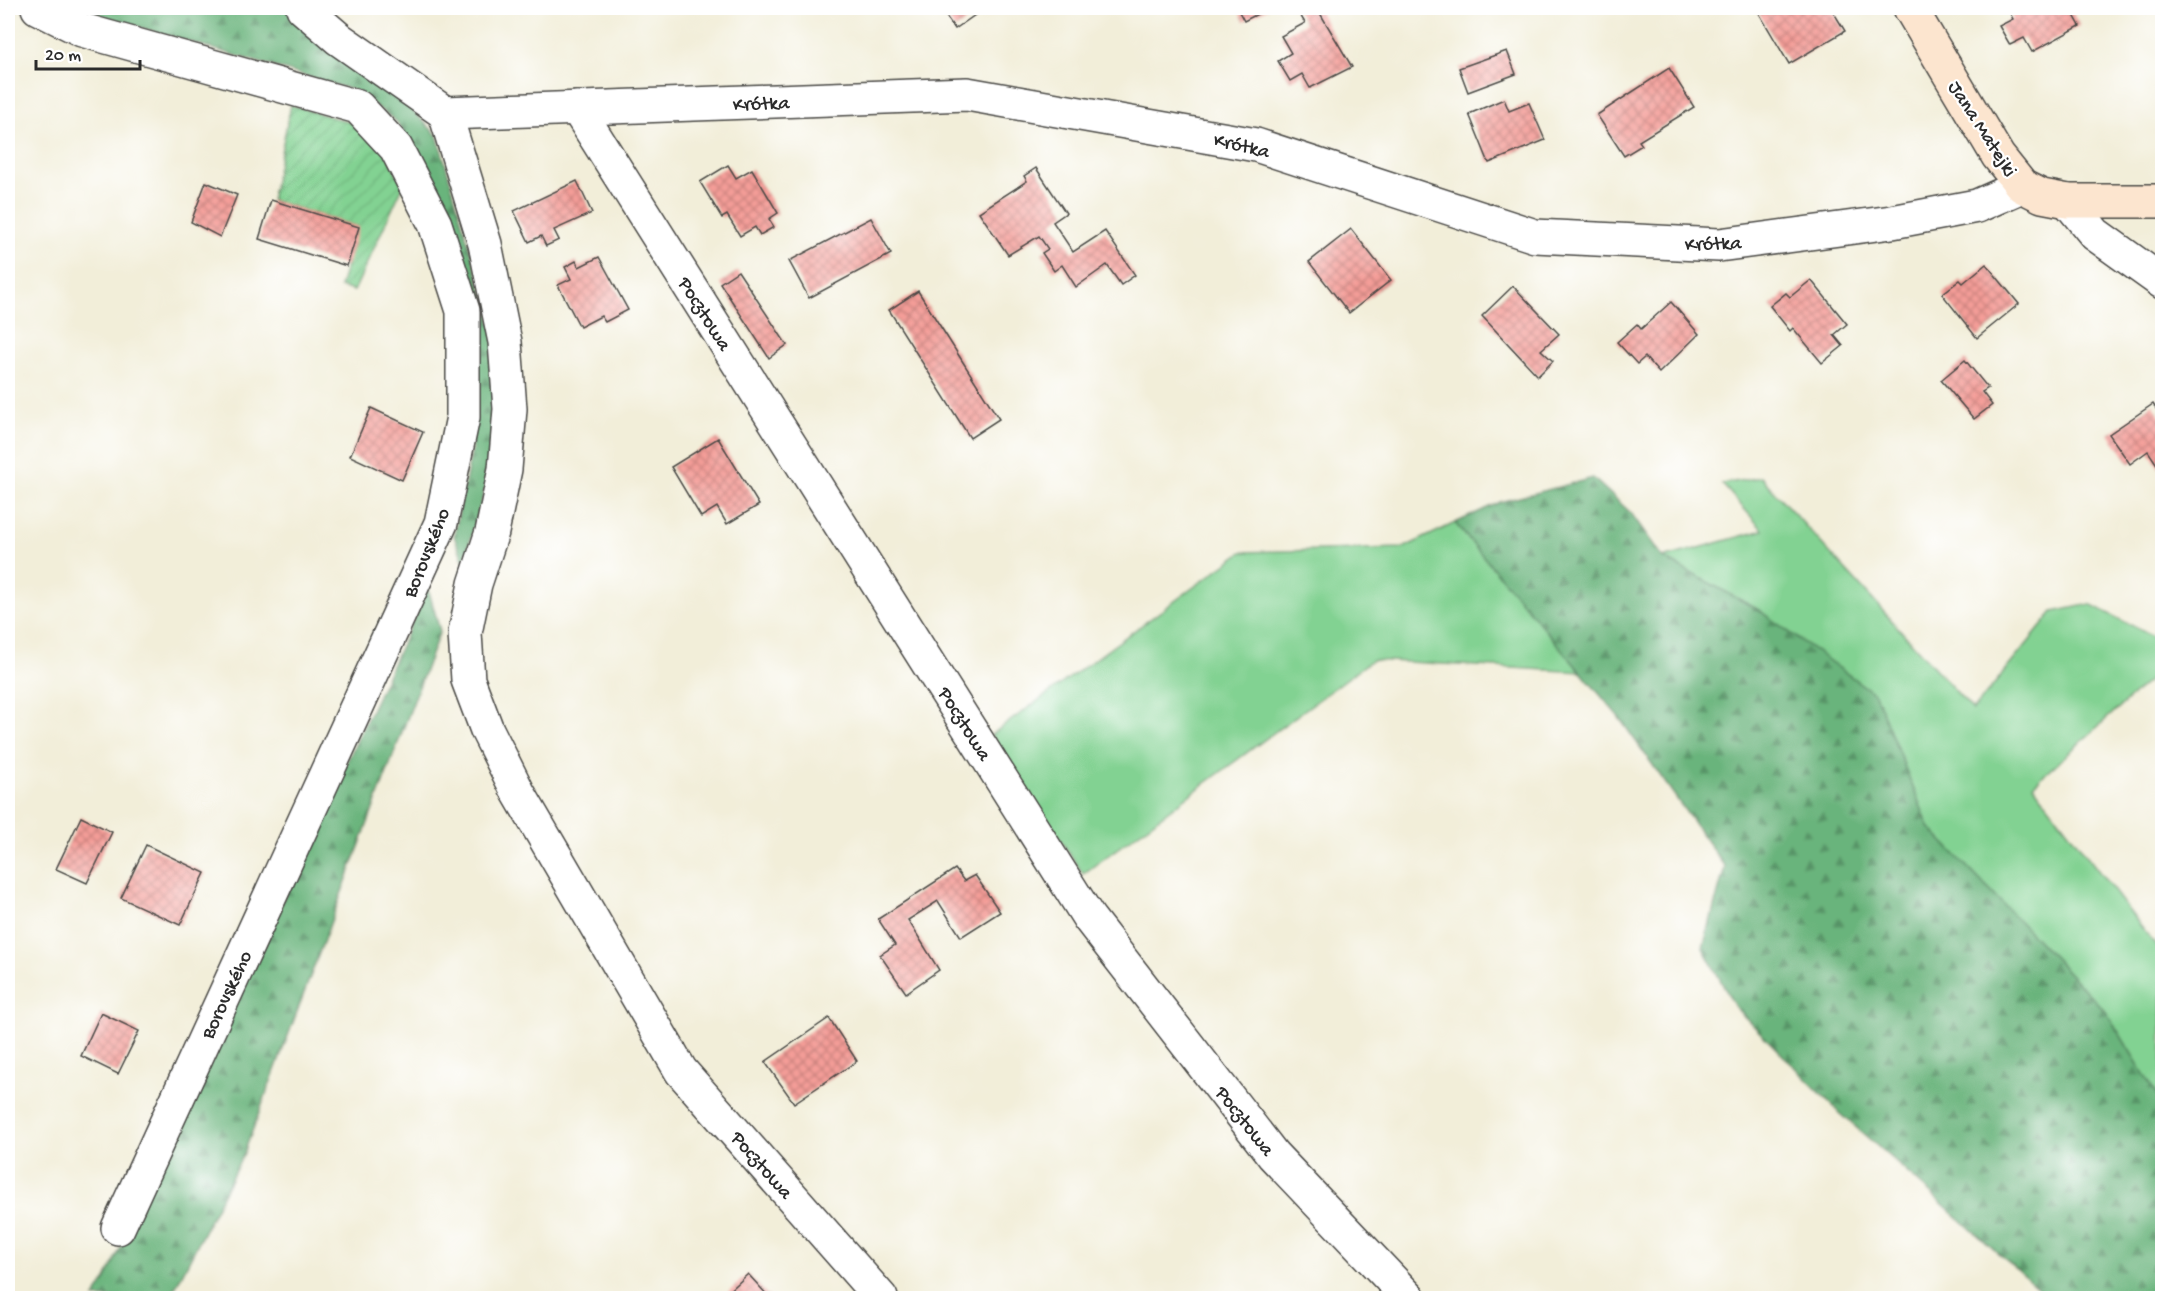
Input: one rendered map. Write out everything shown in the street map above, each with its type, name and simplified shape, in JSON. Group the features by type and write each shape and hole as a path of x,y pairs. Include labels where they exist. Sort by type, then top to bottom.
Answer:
{"street":[{"name":"Borovského","path":"38,8 82,30 358,107 396,148 430,214 463,311 463,417 441,523 118,1228"},
{"path":"303,8 339,39 445,113"},
{"name":"Jana Matejki","path":"1910,8 1998,156 2022,186 2042,196 2068,201 2163,201"},
{"name":"Krótka","path":"445,113 967,94 1256,145 1534,236 1719,245 1977,206 2022,186"},
{"name":"Pocztowa","path":"577,108 1089,918 1274,1155 1409,1299"},
{"name":"Pocztowa","path":"445,113 485,244 505,342 510,409 505,469 492,532 475,584 465,633 468,680 487,729 519,792 681,1071 881,1299"},
{"path":"2068,201 2096,234 2163,282"}],"green space":[{"path":"89,8 285,8 396,94 437,135 496,339 493,461 464,562 454,536 472,449 438,196 397,122 356,91 96,14"},
{"path":"291,105 375,130 403,186 354,291 340,287 358,227 271,200"},
{"path":"1761,477 1973,710 2053,612 2090,604 2162,641 2162,669 2033,785 2162,954 2162,1104 2107,1013 1929,827 1875,694 1757,609 1663,558 1763,530 1722,484"},
{"path":"1593,478 1631,513 1663,558 1757,609 1875,694 1929,827 2107,1013 2162,1104 2162,1298 2049,1298 1841,1114 1735,1007 1703,948 1725,867 1618,716 1455,523 1500,502"},
{"path":"1455,523 1581,672 1372,660 1083,874 991,735 1242,552 1403,548"},
{"path":"428,588 440,631 244,1153 170,1298 94,1298 106,1279"}],"building":[{"path":"940,8 985,8 955,29"},
{"path":"1237,8 1269,8 1244,21"},
{"path":"1296,8 1317,8 1352,67 1310,88 1302,74 1290,81 1278,61 1291,53 1281,36 1305,23"},
{"path":"1756,8 1831,8 1845,31 1789,64"},
{"path":"2007,8 2070,8 2080,26 2032,52 2024,38 2010,45 1999,26 2013,19"},
{"path":"1507,51 1516,74 1468,92 1459,68"},
{"path":"1669,68 1694,107 1639,141 1642,145 1624,156 1597,115"},
{"path":"1504,99 1509,111 1529,103 1545,140 1489,163 1469,114"},
{"path":"728,165 736,178 752,169 778,213 769,219 774,227 760,235 755,227 740,236 727,215 722,218 700,182"},
{"path":"1036,168 1066,213 1053,222 1073,252 1105,231 1135,275 1121,285 1107,265 1076,287 1062,265 1054,271 1042,253 1048,249 1039,236 1008,255 979,212 1027,181 1024,176"},
{"path":"577,181 592,213 554,230 559,240 546,246 541,236 529,242 514,211"},
{"path":"206,182 237,195 220,237 191,222"},
{"path":"271,200 359,227 347,266 259,239"},
{"path":"871,218 891,254 809,298 789,261"},
{"path":"1351,229 1391,280 1349,313 1309,262"},
{"path":"599,257 628,310 605,322 601,316 580,327 558,285 571,279 565,267 576,261 579,267"},
{"path":"1986,264 2019,304 1977,338 1942,294 1960,280 1963,283"},
{"path":"738,271 787,345 769,358 720,283"},
{"path":"1811,280 1847,324 1834,335 1843,346 1822,363 1793,328 1790,331 1770,306 1786,293 1790,297"},
{"path":"1513,286 1559,334 1541,350 1553,361 1538,376 1482,316"},
{"path":"918,291 999,419 970,438 889,310"},
{"path":"1671,302 1699,334 1659,373 1645,357 1637,364 1617,342 1637,324 1641,329"},
{"path":"1965,360 1988,388 1982,392 1992,405 1974,419 1941,380"},
{"path":"2153,404 2162,418 2162,472 2148,451 2130,464 2109,434"},
{"path":"371,408 423,432 402,480 350,456"},
{"path":"718,438 759,505 727,524 717,507 701,517 671,467"},
{"path":"81,817 112,832 87,883 56,869"},
{"path":"146,845 205,873 180,925 121,898"},
{"path":"955,869 964,881 975,875 1000,912 961,937 938,901 908,920 939,970 906,993 880,955 895,945 878,919"},
{"path":"101,1013 139,1031 118,1074 81,1056"},
{"path":"829,1018 857,1061 794,1103 765,1062"},
{"path":"748,1274 770,1298 722,1298"}]}
